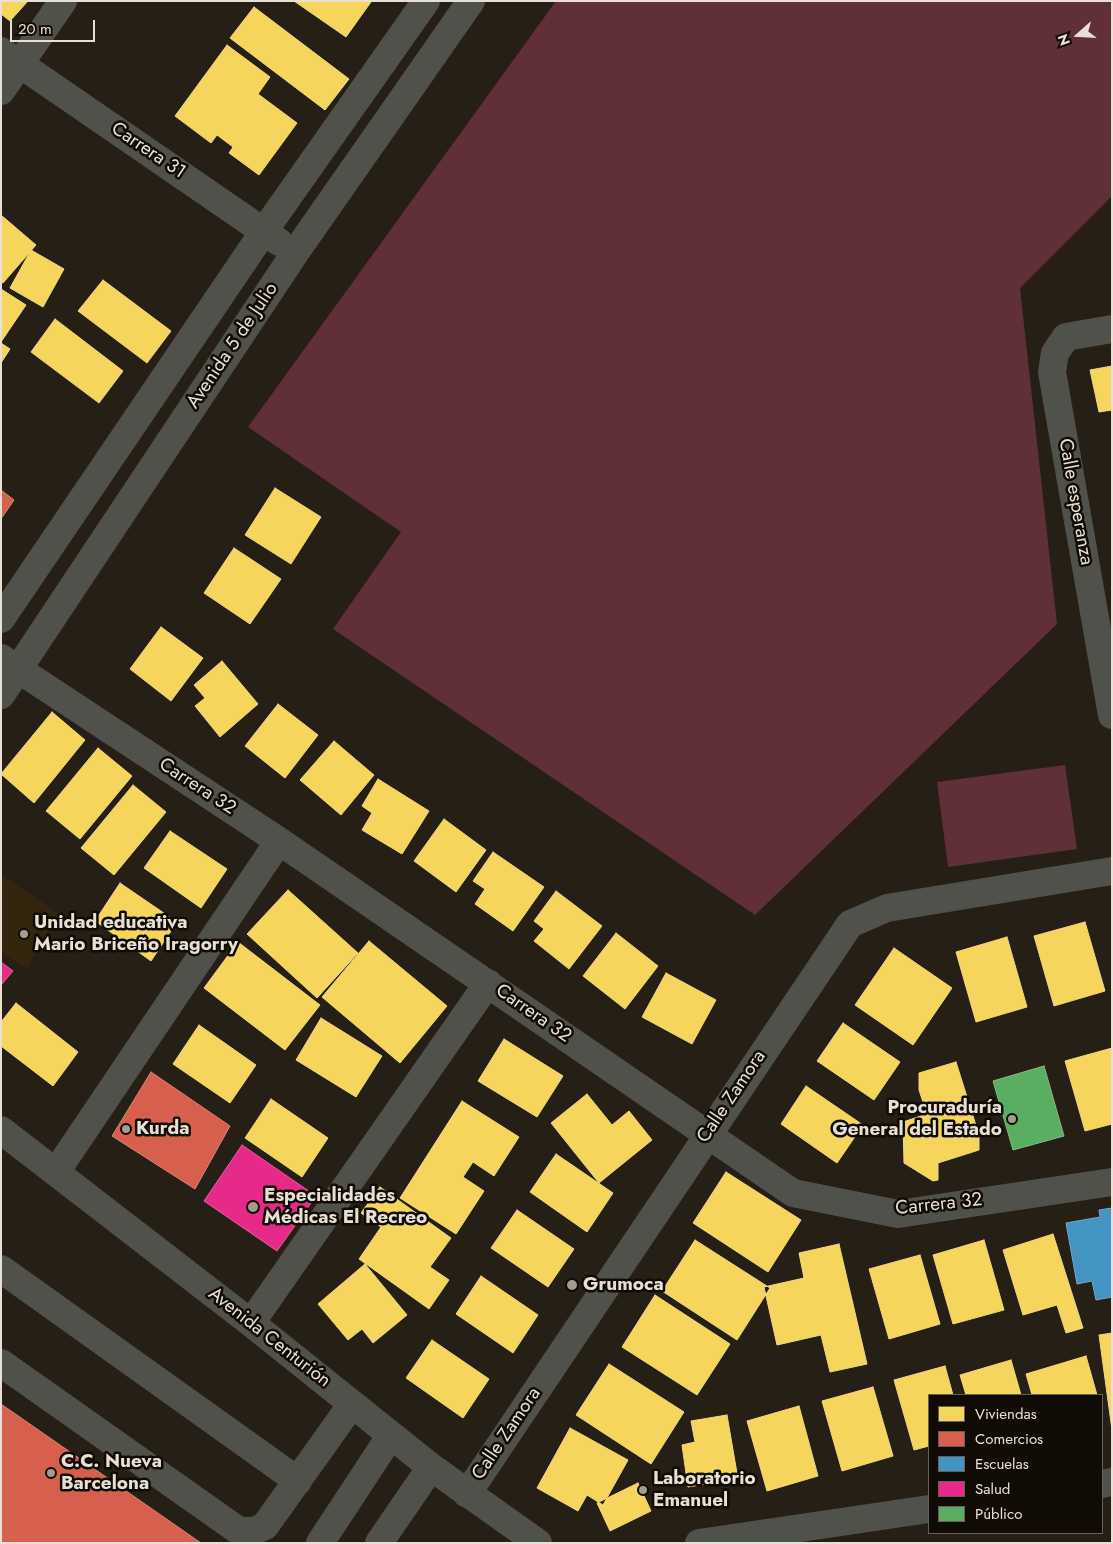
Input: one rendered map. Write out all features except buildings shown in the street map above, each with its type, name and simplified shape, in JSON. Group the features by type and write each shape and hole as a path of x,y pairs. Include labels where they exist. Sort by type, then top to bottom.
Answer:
{"street":[{"path":"1,91 10,57 63,1"},
{"name":"Avenida 5 de Julio","path":"1,619 264,231 426,1"},
{"name":"Avenida 5 de Julio","path":"1,694 9,663 471,1"},
{"name":"Carrera 31","path":"10,57 295,253"},
{"name":"Calle esperanza","path":"1112,329 1066,337 1055,353 1052,372 1112,715"},
{"name":"Carrera 32","path":"9,663 278,841 793,1193 898,1214 1112,1182"},
{"path":"56,1172 278,841"},
{"name":"Calle Zamora","path":"467,1494 707,1134 850,924 887,908 1112,871"},
{"path":"251,1324 488,983"},
{"name":"Avenida Centurión","path":"1,1130 251,1324 431,1467 538,1543"},
{"path":"1,1268 298,1481"},
{"path":"1,1363 239,1531 254,1531 265,1526 352,1404"},
{"path":"320,1543 391,1436"},
{"path":"379,1543 431,1467"},
{"path":"699,1543 928,1509"}],"shaded area":[{"path":"556,1 1112,1 1112,196 1020,288 1057,624 755,915 333,629 401,532 248,427"},
{"path":"1065,765 1077,849 948,867 937,782"},
{"name":"Unidad educativa Mario Briceño Iragorry","path":"1,874 59,914 27,968 1,953"}],"place":[{"name":"Unidad educativa Mario Briceño Iragorry","path":"24,934"},
{"name":"Procuraduría General del Estado","path":"1012,1119"},
{"name":"Kurda","path":"126,1129"},
{"name":"Especialidades Médicas El Recreo","path":"253,1207"},
{"name":"Grumoca","path":"572,1285"},
{"name":"C.C. Nueva Barcelona","path":"51,1473"},
{"name":"Laboratorio Emanuel","path":"643,1490"}]}
